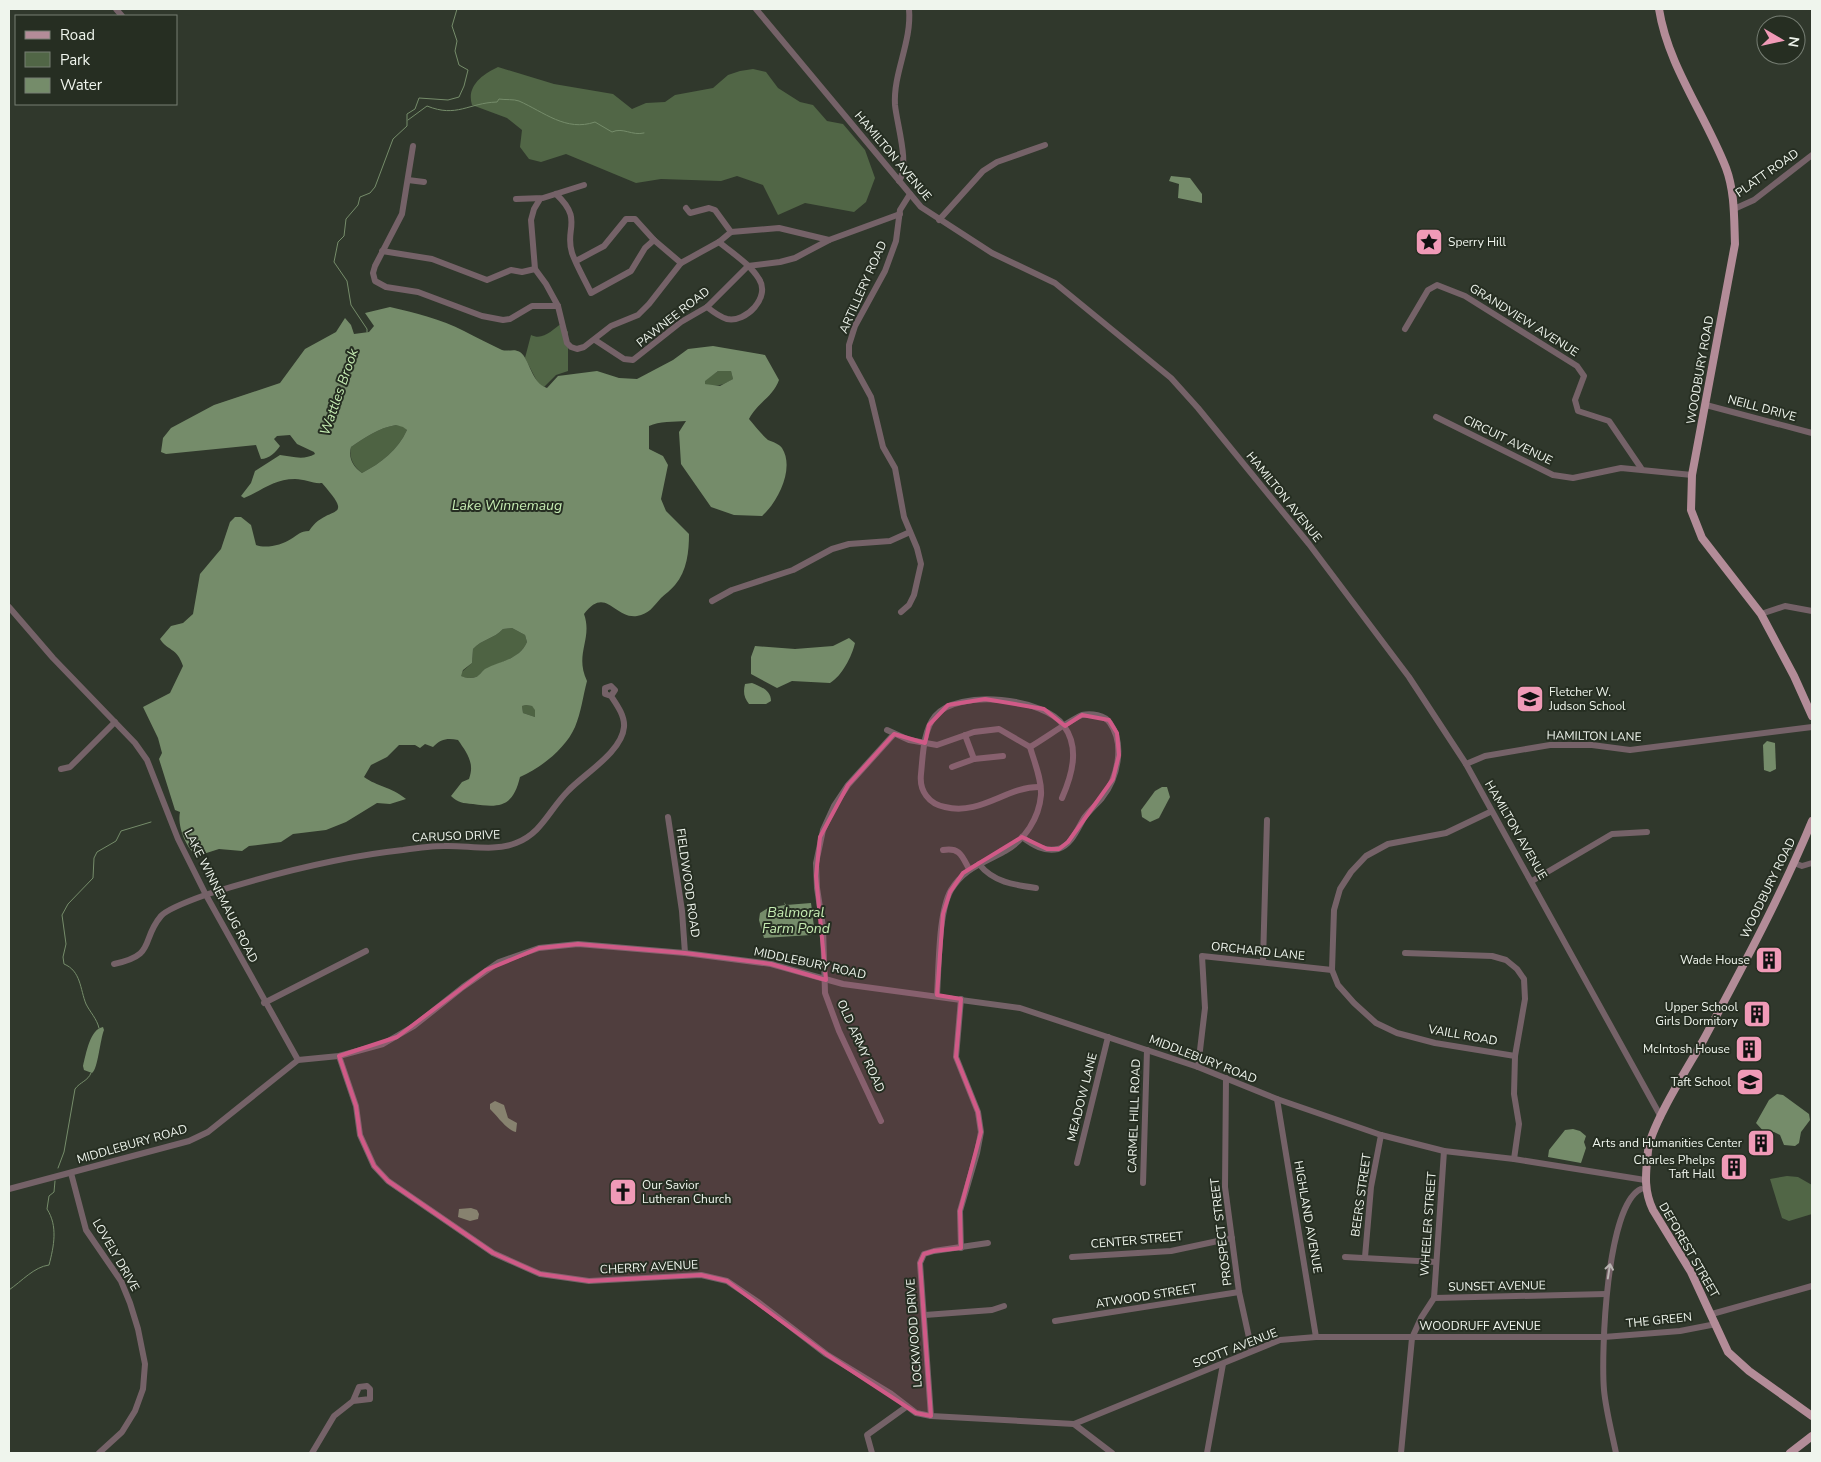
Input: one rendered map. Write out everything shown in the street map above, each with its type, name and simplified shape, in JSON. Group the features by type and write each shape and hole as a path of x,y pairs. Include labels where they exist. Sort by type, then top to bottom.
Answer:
{"main road":[{"name":"WOODBURY ROAD","path":"1660,9 1663,32 1684,82 1726,169 1734,209 1735,244 1692,475 1691,510 1702,538 1761,614 1794,676 1812,716"},
{"name":"WOODBURY ROAD","path":"1648,1200 1644,1197 1641,1189 1642,1180 1648,1151 1661,1117 1725,1000 1794,863 1812,822"},
{"name":"WOODBURY ROAD","path":"1642,1180 1648,1200"},
{"name":"DEFOREST STREET","path":"1648,1200 1691,1272 1728,1352 1739,1363 1812,1416"},
{"path":"1790,1453 1812,1436"}],"street":[{"name":"HAMILTON AVENUE","path":"756,9 921,207 992,253 1055,283 1171,378 1198,408 1308,544 1410,677 1466,764 1490,812 1532,881 1661,1117"},
{"path":"899,181 903,168 895,95 908,37 909,9"},
{"path":"939,220 984,171 997,162 1045,145"},
{"path":"413,146 402,214 382,251 373,273 375,281 386,287 418,292 482,316 503,320 510,319 532,306 558,306"},
{"name":"PLATT ROAD","path":"1734,209 1754,200 1812,155"},
{"path":"408,180 424,182"},
{"path":"516,199 540,199 584,185"},
{"path":"556,194 564,201 574,222 571,242 576,261 591,293 630,271 645,248 654,240"},
{"name":"ARTILLERY ROAD","path":"901,612 909,605 914,596 920,572 917,548 900,504 895,468 883,447 871,397 849,356 849,345 855,326 884,271 896,241 902,205 910,194"},
{"path":"540,199 534,209 531,220 535,269 558,306 568,342 571,347 577,349 584,348 610,326 638,315 650,304 681,263 719,242 731,232 779,228 829,240"},
{"path":"686,208 690,213 709,208 715,210 731,232"},
{"path":"748,266 795,258 829,240 900,214"},
{"path":"576,261 604,246 626,219 630,218 635,219 654,240 681,263"},
{"path":"707,307 727,319 737,318 750,311 760,301 763,289 760,279 748,266 719,242"},
{"path":"382,251 432,259 487,280 511,270 522,272 535,269"},
{"name":"PAWNEE ROAD","path":"595,340 624,358 633,360 659,342 681,322 707,307 748,266"},
{"name":"GRANDVIEW AVENUE","path":"1405,329 1428,290 1437,285 1465,296 1577,366 1584,376 1575,400 1578,411 1609,421 1641,468"},
{"name":"NEILL DRIVE","path":"1706,404 1812,433"},
{"name":"CIRCUIT AVENUE","path":"1436,417 1553,474 1573,478 1621,468 1641,468 1692,475"},
{"path":"712,601 732,590 793,570 832,548 849,544 890,541 910,532"},
{"path":"1761,614 1785,606 1812,611"},
{"name":"LAKE WINNEMAUG ROAD","path":"9,607 53,658 116,722 147,760 178,839 206,895 264,1004 298,1060"},
{"name":"CARUSO DRIVE","path":"114,964 129,960 143,952 162,915 206,895 261,878 363,855 443,846 498,847 514,844 529,837 542,826 566,792 617,743 624,728 623,718 611,696"},
{"path":"1040,787 1020,789 990,803 978,806 946,808 933,803 924,794 920,779 929,725 936,715 948,705 965,700 1008,701 1044,709 1056,716 1065,726 1072,742 1074,756 1068,784 1062,798"},
{"path":"1022,837 1034,846 1047,849 1059,849 1068,842 1090,809 1103,797 1113,779 1119,755 1117,733 1109,720 1097,715 1082,715 1030,747"},
{"path":"60,769 70,767 116,722"},
{"name":"HAMILTON LANE","path":"1466,764 1485,756 1550,745 1592,746 1630,750 1646,749 1812,726"},
{"path":"887,730 909,740 937,745 974,732 1000,729 1030,747 1040,787 1041,794 1036,815 1022,837 1007,850 963,873 950,892 943,914 937,996"},
{"path":"825,980 823,927 816,876 820,837 829,814 848,785 894,734"},
{"path":"965,735 974,759"},
{"path":"952,767 974,759 1004,756"},
{"path":"1332,970 1334,910 1340,889 1351,872 1366,856 1388,844 1446,833 1490,812"},
{"name":"FIELDWOOD ROAD","path":"668,817 682,911 685,953"},
{"path":"1263,961 1267,820"},
{"path":"1532,881 1612,834 1647,832"},
{"path":"943,850 952,848 958,850 969,870"},
{"path":"1794,863 1802,866 1812,863"},
{"path":"979,864 993,877 1013,885 1036,888"},
{"name":"MIDDLEBURY ROAD","path":"9,1189 189,1141 208,1132 298,1060 339,1056 383,1044 397,1037 486,970 508,958 532,950 578,944 685,953 771,964 825,980 862,987 1020,1008 1198,1067 1277,1099 1381,1135 1444,1151 1514,1159 1642,1180"},
{"path":"264,1004 366,951"},
{"path":"1405,953 1492,956 1506,960 1524,979 1525,999 1515,1056 1514,1094 1518,1124 1514,1159"},
{"name":"ORCHARD LANE","path":"1198,1067 1205,1008 1202,956 1263,961 1332,970"},
{"name":"VAILL ROAD","path":"1332,970 1338,985 1354,1003 1376,1023 1397,1034 1434,1043 1515,1056"},
{"name":"OLD ARMY ROAD","path":"825,980 825,993 840,1031 881,1121"},
{"path":"961,999 956,1057 978,1112 981,1132 977,1154 960,1211 961,1248"},
{"name":"MEADOW LANE","path":"1078,1163 1108,1037"},
{"name":"CARMEL HILL ROAD","path":"1143,1183 1147,1050"},
{"name":"CHERRY AVENUE","path":"339,1056 356,1106 360,1135 374,1166 388,1181 493,1253 540,1274 589,1282 701,1275 727,1281 826,1354 890,1393 916,1413 931,1416 1074,1424"},
{"name":"PROSPECT STREET","path":"1226,1078 1225,1187 1239,1292 1252,1351"},
{"name":"HIGHLAND AVENUE","path":"1277,1099 1316,1337"},
{"name":"BEERS STREET","path":"1365,1257 1371,1187 1381,1135"},
{"name":"WHEELER STREET","path":"1434,1298 1444,1151"},
{"name":"LOVELY DRIVE","path":"71,1173 86,1230 121,1281 130,1304 138,1329 145,1364 143,1389 135,1411 122,1432 99,1453"},
{"path":"1616,1453 1604,1390 1606,1294 1616,1238 1626,1208 1634,1194 1641,1189"},
{"name":"CENTER STREET","path":"1072,1257 1171,1251 1232,1238"},
{"name":"LOCKWOOD DRIVE","path":"931,1416 920,1263 924,1254 934,1250 988,1243"},
{"path":"1344,1257 1436,1262"},
{"path":"1712,1314 1812,1286"},
{"name":"ATWOOD STREET","path":"1055,1321 1239,1292"},
{"name":"SUNSET AVENUE","path":"1412,1338 1421,1318 1434,1298 1606,1294"},
{"path":"925,1315 992,1310 1004,1306"},
{"name":"THE GREEN","path":"1604,1337 1680,1331 1716,1324"},
{"name":"SCOTT AVENUE","path":"1074,1424 1280,1340 1316,1337 1412,1338"},
{"name":"WOODRUFF AVENUE","path":"1401,1453 1412,1338 1604,1337"},
{"path":"1207,1453 1223,1364"},
{"path":"312,1453 334,1416 353,1401"},
{"path":"872,1453 867,1434 906,1407"},
{"path":"1074,1424 1112,1453"}],"highlighted area":[{"path":"985,699 1044,709 1065,726 1082,715 1109,720 1117,733 1119,755 1113,779 1068,842 1059,849 1047,849 1022,837 963,873 950,892 943,914 937,995 961,999 956,1057 978,1112 981,1132 960,1211 961,1248 924,1254 920,1263 931,1416 916,1413 826,1354 727,1281 701,1275 589,1281 540,1274 493,1253 388,1181 374,1166 360,1135 356,1106 339,1056 397,1037 486,970 539,948 578,944 685,953 771,964 826,980 816,876 820,837 848,785 894,734 925,743 929,725 948,705"}],"green space":[{"path":"498,67 554,84 613,94 632,109 646,103 665,102 675,95 713,88 728,75 740,71 753,69 766,72 778,88 800,102 813,105 827,121 843,124 865,150 875,178 866,202 854,212 805,203 778,215 763,185 737,176 721,181 661,179 636,183 566,154 541,162 529,159 520,147 522,130 507,118 472,105 471,92 474,86 487,73"},
{"path":"562,323 568,332 568,371 556,375 544,387 539,385 525,358 531,335 543,336"},
{"path":"1787,1176 1798,1177 1812,1185 1812,1214 1789,1221 1782,1218 1770,1179"}],"shaded area":[{"path":"718,371 731,371 733,379 719,385 705,384 704,381"},
{"path":"396,425 403,426 407,430 399,444 376,465 362,473 352,462 351,447 367,436"},
{"path":"512,628 525,635 527,642 519,653 476,677 460,676 472,663 473,649 503,629"},
{"path":"522,706 532,706 536,710 535,717 523,713"}],"water":[{"path":"1171,176 1190,178 1202,194 1202,203 1178,198 1179,184 1169,181"},
{"name":"Lake Winnemaug","path":"390,307 446,323 502,350 518,351 523,355 537,381 547,388 558,376 597,371 619,378 637,379 673,360 688,349 713,346 765,355 779,380 773,391 749,419 760,433 782,448 786,456 786,475 779,494 762,516 734,515 711,507 681,464 679,432 686,421 662,422 649,426 649,449 663,456 668,465 661,499 666,511 689,534 685,567 675,585 645,614 629,616 610,605 598,602 584,614 586,631 582,663 587,681 575,727 559,750 536,768 520,777 514,794 509,800 491,806 461,802 451,796 462,782 469,779 471,773 471,763 458,740 444,740 433,747 425,744 420,748 415,745 399,745 387,757 371,765 364,777 395,791 406,799 390,804 377,803 346,822 326,830 293,834 281,842 249,846 242,851 219,849 197,856 189,848 183,836 179,818 180,812 175,810 159,759 162,753 158,738 143,707 170,693 183,666 178,655 160,639 171,626 183,623 193,614 200,574 221,549 230,522 235,517 241,517 251,525 256,545 274,546 291,539 301,532 309,531 316,523 335,512 338,508 332,495 322,483 299,479 281,481 244,498 241,496 251,483 255,471 280,455 302,458 315,454 297,444 290,435 277,436 274,439 280,446 272,455 261,459 256,445 166,454 161,452 163,438 171,428 214,405 280,383 305,349 336,332 345,318 351,325 354,334 369,332 374,326 365,313","holes":["718,371 731,371 733,379 720,386 705,384 705,381","396,425 407,430 399,444 388,455 362,473 352,462 350,455 351,447 383,428","512,628 525,635 527,642 524,648 509,659 485,669 476,677 468,678 461,676 463,670 472,663 473,649 503,629","522,706 532,706 535,710 535,717 523,713"]},
{"path":"849,638 855,643 852,654 842,671 830,683 792,681 777,688 751,674 751,657 755,646 795,649 833,646"},
{"path":"752,683 767,692 771,697 771,701 766,704 749,704 745,697 744,687 745,684"},
{"path":"1767,741 1775,743 1776,769 1770,772 1764,770 1763,745"},
{"path":"1162,787 1167,787 1170,797 1159,818 1150,822 1142,817 1141,810 1155,791"},
{"name":"Balmoral Farm Pond","path":"784,902 786,905 811,903 814,927 811,935 764,938 759,920 760,913 768,908 785,905"},
{"path":"103,1027 104,1030 97,1060 92,1073 84,1070 83,1066 92,1037 95,1032"},
{"path":"1777,1094 1783,1095 1809,1114 1810,1120 1801,1132 1799,1143 1795,1146 1784,1145 1780,1135 1774,1132 1766,1134 1756,1123 1769,1100"},
{"path":"495,1101 504,1105 508,1118 517,1123 516,1132 506,1126 490,1109 490,1104"},
{"path":"1573,1129 1580,1131 1586,1136 1584,1142 1586,1148 1581,1163 1548,1157 1549,1150 1565,1130"},
{"path":"471,1208 477,1210 479,1214 478,1219 470,1221 458,1217 459,1209"}],"waterway":[{"name":"Wattles Brook","path":"367,332 367,329 351,305 347,281 334,262 338,242 344,236 346,219 358,205 360,197 370,193 375,187 393,139 407,126 407,114 415,109 419,98 448,100 459,97 468,70 459,65 455,51 457,41 452,26 457,9"},
{"path":"408,120 427,106 447,111 497,102 499,99 519,101 565,123 584,124 595,122 612,132 620,130 644,133"},
{"name":"Wattles Brook","path":"99,1028 86,1004 77,976 70,967 64,964 63,957 66,944 62,915 68,904 93,878 94,858 97,852 116,841 121,831 151,822"},
{"name":"Wattles Brook","path":"58,1168 64,1152 75,1089 91,1073"},
{"name":"Wattles Brook","path":"9,1290 33,1271 49,1265 54,1229 47,1209 49,1196 54,1192 55,1181"}],"place":[{"name":"Sperry Hill","path":"1429,242"},
{"name":"Fletcher W. Judson School","path":"1530,699"},
{"name":"Wade House","path":"1769,960"},
{"name":"Upper School Girls Dormitory","path":"1757,1014"},
{"name":"McIntosh House","path":"1749,1049"},
{"name":"Taft School","path":"1750,1082"},
{"name":"Arts and Humanities Center","path":"1761,1143"},
{"name":"Charles Phelps Taft Hall","path":"1734,1167"},
{"name":"Our Savior Lutheran Church","path":"623,1192"}]}
